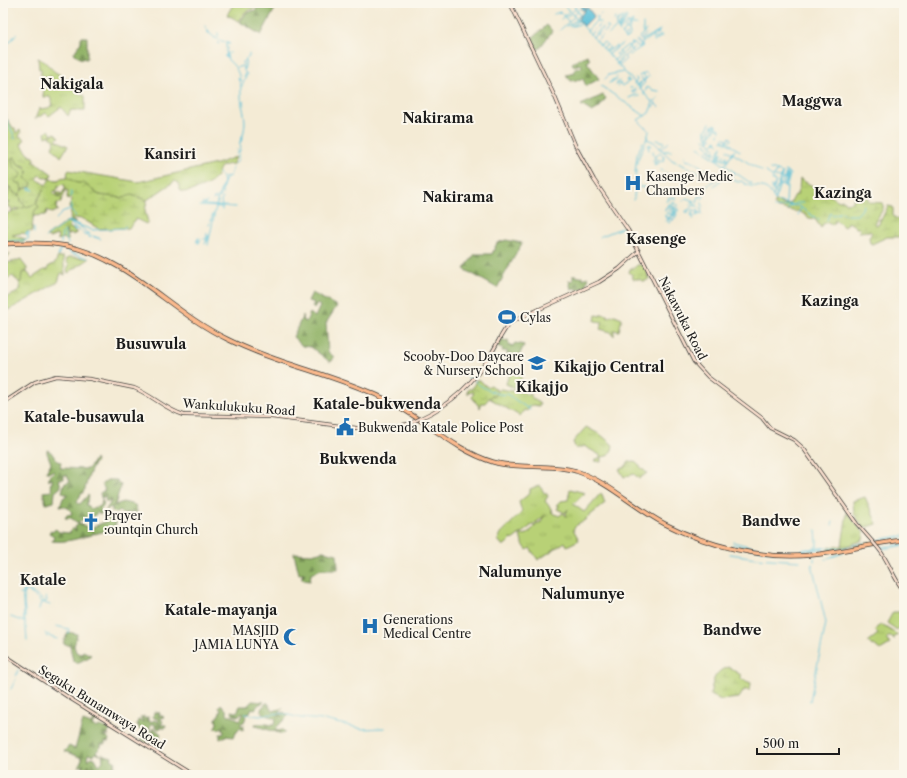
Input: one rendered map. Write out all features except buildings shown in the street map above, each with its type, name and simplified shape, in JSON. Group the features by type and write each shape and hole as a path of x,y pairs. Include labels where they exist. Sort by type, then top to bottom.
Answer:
{"highway":[{"path":"3,245 57,244 82,250 98,256 126,271 196,321 226,339 251,350 381,397 408,412 467,450 490,461 512,466 565,469 588,476 610,488 650,517 706,541 736,549 775,554 818,554 904,540"}],"main road":[{"name":"Nakawuka Road","path":"510,3 576,147 594,180 628,230 695,365 717,384 762,418 770,428 794,440 804,449 857,524 887,559 896,580 904,591"},
{"name":"Wankulukuku Road","path":"3,403 39,380 63,375 134,388 145,392 173,411 184,415 271,417 372,430 408,424 452,401 466,388 482,369 504,330 511,322 602,281 619,269 639,251"},
{"name":"Seguku Bunamwaya Road","path":"3,654 71,699 193,775"}],"green space":[{"path":"234,3 243,5 248,3 256,7 245,12 239,21 227,15"},
{"path":"260,3 274,3 277,5 261,35 240,22 246,13 256,10"},
{"path":"547,25 552,31 539,49 534,48 531,43 535,46 536,45 532,38"},
{"path":"81,37 87,37 87,59 79,58 74,53 81,42"},
{"path":"587,55 590,59 587,62 599,79 586,86 583,79 571,81 566,75 575,73 574,70 582,67 581,64 574,67 572,63"},
{"path":"38,58 45,62 55,72 64,77 79,94 85,96 85,110 71,110 68,116 61,107 49,116 46,113 35,119 39,109 48,108 53,105 50,97 43,97 44,87 53,82 51,76 49,76 48,83 47,78 44,79 45,77 40,74 42,71 39,69"},
{"path":"603,95 606,98 599,108 592,112 581,105"},
{"path":"5,110 6,119 13,128 15,128 16,133 20,130 21,133 19,136 25,139 21,144 31,157 33,156 35,159 33,162 40,165 52,174 49,179 39,175 37,179 46,185 50,179 58,180 66,177 77,183 84,183 99,195 123,198 131,195 147,200 145,211 148,222 146,224 136,219 129,228 99,229 83,219 73,218 72,221 75,221 75,223 70,222 69,227 77,233 72,235 70,233 68,236 66,230 66,236 69,239 67,241 64,238 58,240 57,235 50,238 46,237 66,222 70,221 71,210 69,207 72,200 71,197 68,199 68,190 65,191 65,186 62,184 60,186 58,185 58,189 53,192 55,195 58,195 56,191 62,194 64,190 65,193 60,203 57,203 56,209 58,210 52,213 47,210 46,215 34,216 33,218 35,210 39,207 36,203 44,189 35,204 26,207 21,201 20,193 18,195 13,192 11,187 7,187 6,181 3,182 3,176 7,175 6,166 8,165 5,161 3,147 3,111","holes":["14,156 18,164 25,166 28,173 25,178 32,183 31,187 24,189 22,192 21,184 15,182 22,174 14,167 11,159"]},
{"path":"49,130 52,135 55,133 59,137 56,140 68,146 61,157 52,147 55,140 50,137 51,135 46,137 45,133"},
{"path":"14,156 27,170 28,174 26,176 32,183 31,187 22,189 20,184 15,182 22,174 14,167 11,160"},
{"path":"236,157 233,164 223,166 213,181 206,185 195,190 183,192 179,190 179,183 175,181 147,200 141,198 106,197 87,189 67,177 68,170 138,182 216,164"},
{"path":"800,179 839,201 843,200 845,203 853,202 854,196 857,194 866,195 870,202 883,203 883,209 874,224 876,225 880,223 879,219 881,220 888,206 893,207 893,216 899,220 904,216 904,237 887,237 872,244 870,243 869,237 872,233 870,231 859,232 860,228 856,228 848,222 844,227 835,220 833,225 828,222 823,224 821,228 815,219 809,218 799,211 776,208 777,206 774,205 776,201 782,203 783,205 790,204 795,195 798,195 797,193"},
{"path":"11,187 13,192 18,195 20,193 21,201 26,207 19,209 15,208 12,211 11,207 8,207 7,205 11,202 7,203 5,198 7,198 9,188"},
{"path":"36,203 39,207 33,218 32,232 28,231 25,234 12,235 25,239 24,242 3,242 3,215"},
{"path":"506,240 522,243 497,288 464,269 475,254 492,254 497,243"},
{"path":"3,254 11,254 5,259 8,263 21,259 27,268 27,272 22,273 21,282 12,276 7,279 3,286"},
{"path":"58,257 63,257 65,275 61,273 58,282 9,310 8,309 3,314 3,294 5,298 21,289 19,282 22,273 27,272 32,278 44,270 48,270 48,267 55,263"},
{"path":"68,257 89,259 68,273 67,270 69,265 66,261"},
{"path":"637,265 643,265 648,274 647,277 651,277 646,281 633,279 632,274 629,273 630,269"},
{"path":"573,275 576,275 577,277 583,276 583,279 588,277 589,280 586,282 587,286 579,290 574,288 571,289 569,280 573,281"},
{"path":"312,293 337,306 326,323 328,352 334,357 330,362 311,347 302,346 293,337 303,315 302,320 306,322 310,313 315,317 320,306 317,304 314,309 312,307 314,303 308,301"},
{"path":"601,314 607,315 608,317 615,315 622,318 619,331 614,330 614,336 611,332 600,329 603,322 595,321 596,315 601,316"},
{"path":"500,337 505,341 508,340 509,344 512,346 515,343 524,345 518,358 515,354 514,358 510,353 507,355 507,351 502,351 503,349 496,345 497,343 502,343"},
{"path":"511,368 520,371 521,381 519,390 506,384"},
{"path":"476,380 480,380 487,387 491,385 497,390 495,396 492,395 485,403 482,403 480,408 472,397 474,392 467,393 468,389 472,389"},
{"path":"500,389 513,391 514,389 520,392 523,391 527,395 531,394 531,397 540,404 539,406 532,405 527,411 524,410 520,416 489,398"},
{"path":"586,427 601,435 613,445 612,450 607,456 601,457 601,462 595,461 596,459 600,458 600,455 584,446 576,449 573,442"},
{"path":"47,450 51,452 57,461 61,462 60,468 88,469 95,459 96,461 88,478 85,489 77,503 80,504 88,495 86,505 89,506 90,509 101,506 102,499 104,505 100,510 102,512 100,515 98,512 94,516 88,516 84,521 79,521 79,524 71,518 65,518 67,515 72,514 70,509 63,506 60,507 63,498 68,494 62,492 64,484 70,481 67,475 64,475 64,479 59,479 61,487 55,492 54,502 46,504 43,492 52,491 50,484 52,483 52,478 49,481 48,477 54,472 53,470 51,472 46,472 51,463"},
{"path":"634,461 647,473 639,479 634,474 624,477 619,469 624,468 629,462"},
{"path":"107,480 117,480 118,484 121,485 115,505 123,502 135,505 137,511 136,518 134,516 133,509 131,514 128,512 125,516 125,513 122,514 119,511 116,513 112,511 112,507 106,510 112,500 108,498 110,502 106,502 105,497 101,498 100,493 105,490 102,484"},
{"path":"540,485 544,493 548,496 545,501 553,511 551,512 559,516 563,513 567,516 566,514 568,509 565,513 557,509 559,506 557,505 561,501 568,500 570,489 585,493 573,504 584,512 601,493 605,503 573,529 579,540 567,546 565,542 538,560 530,548 527,550 522,543 520,535 528,534 534,525 536,526 537,522 539,524 540,521 542,523 542,519 546,515 512,540 510,538 511,540 503,546 498,540 501,533 522,512 519,502 530,493 530,489"},
{"path":"865,497 877,524 864,528 854,514 853,501"},
{"path":"847,512 864,533 863,540 842,548 871,541 873,543 827,551 830,547 842,546"},
{"path":"117,517 117,522 114,529 94,534 93,531 91,535 72,540 52,541 54,536 49,533 50,531 52,532 56,529 59,532 70,533 72,528 76,531 75,527 79,524 91,528 107,521 107,518"},
{"path":"323,551 337,554 338,569 321,569 311,574 310,581 304,580 301,577 305,573 299,574 294,553 312,554"},
{"path":"893,612 900,612 904,621 897,630 887,623"},
{"path":"880,624 898,635 894,637 894,640 891,637 888,637 886,639 890,644 880,650 868,642 878,634 875,630"},
{"path":"68,632 77,634 74,646 76,652 80,654 83,651 91,655 89,657 77,663 73,661 70,646 63,643"},
{"path":"728,667 741,675 741,679 751,683 750,690 744,690 739,698 721,700 710,695 714,678 719,672"},
{"path":"252,701 264,702 258,705 255,709 252,708 249,714 247,714 244,722 241,723 241,726 244,725 243,730 240,728 233,737 226,736 220,739 220,734 223,734 224,732 222,727 219,729 215,728 217,723 216,719 221,711 219,707 221,704 227,711 227,714 240,720 244,713 237,716 233,715 232,711 237,712 240,706 247,706"},
{"path":"266,703 268,703 273,711 283,708 278,714 284,712 288,716 276,728 276,731 283,730 285,732 283,734 256,726 255,724 274,725 276,719 265,715 262,712 261,709"},
{"path":"154,712 160,713 158,717 160,715 164,717 160,719 163,721 161,725 166,725 164,729 162,727 159,729 155,727 155,724 151,724 149,731 155,734 156,733 151,730 154,728 161,734 155,743 153,740 150,742 151,739 149,737 146,744 145,741 140,739 147,730 143,728 140,730 137,724 138,720 144,722 140,718 144,716 143,719 149,717 146,720 147,722 148,719 150,722 155,720 158,722 159,720 153,717"},
{"path":"95,718 99,720 92,724 96,728 100,726 111,730 107,733 109,736 105,735 104,738 107,737 109,739 108,742 105,741 105,744 101,744 101,747 96,752 101,755 95,753 94,756 88,754 87,759 88,760 90,757 95,758 99,765 103,761 102,754 112,757 111,759 116,762 114,770 116,771 114,775 94,775 95,772 88,769 89,764 86,768 82,767 84,764 78,767 82,758 64,751 69,746 75,749 83,721 91,724"}],"water":[{"path":"582,5 585,8 584,11 581,9"},
{"path":"587,7 594,16 584,26 578,19"}],"waterway":[{"path":"562,3 653,103 649,113 638,120 648,130"},
{"path":"573,3 576,10"},
{"path":"571,13 577,7"},
{"path":"573,15 580,8"},
{"path":"576,19 580,15 577,11"},
{"path":"554,14 560,12 569,22"},
{"path":"561,19 569,12"},
{"path":"566,17 570,14"},
{"path":"597,18 601,14"},
{"path":"587,31 598,19 596,16"},
{"path":"619,29 626,16"},
{"path":"560,30 574,17"},
{"path":"617,27 618,29 623,17"},
{"path":"616,22 621,18"},
{"path":"620,30 627,18"},
{"path":"616,25 619,19"},
{"path":"567,26 577,20"},
{"path":"570,26 578,21"},
{"path":"629,24 633,21 631,25 628,25 630,27 629,30"},
{"path":"624,28 628,22 629,24"},
{"path":"573,26 580,24"},
{"path":"643,24 643,33"},
{"path":"590,34 599,25"},
{"path":"609,34 617,27 616,25"},
{"path":"205,26 210,34 226,43 226,48 228,48 226,50 228,60 237,70 239,76 245,123 244,132 241,142 239,143 241,147 238,155"},
{"path":"596,41 609,28 606,26"},
{"path":"622,34 629,26"},
{"path":"593,37 602,27"},
{"path":"596,33 597,35 603,29"},
{"path":"618,29 625,39 629,36"},
{"path":"626,29 629,31 630,35"},
{"path":"640,47 643,42 639,38 646,30"},
{"path":"642,40 660,30"},
{"path":"643,42 659,31"},
{"path":"209,32 207,32 210,34"},
{"path":"659,32 652,37 654,42 662,36"},
{"path":"654,38 659,33"},
{"path":"5,42 10,42 16,34"},
{"path":"624,37 627,34 628,35"},
{"path":"641,39 646,34"},
{"path":"654,40 661,35"},
{"path":"215,38 214,39 219,44"},
{"path":"629,55 643,46 637,40"},
{"path":"636,41 640,45"},
{"path":"226,42 230,44 227,44"},
{"path":"600,45 604,42 607,45 603,48"},
{"path":"632,43 635,46 631,50 633,52"},
{"path":"613,61 627,50 632,43"},
{"path":"634,43 638,47 640,46"},
{"path":"608,55 622,44"},
{"path":"618,56 616,54 628,45 629,47"},
{"path":"605,51 610,48 608,46"},
{"path":"607,52 616,46"},
{"path":"612,52 617,47"},
{"path":"619,66 626,59 624,57 631,50 630,48"},
{"path":"242,86 247,74 244,71 246,59 249,57 249,54"},
{"path":"227,58 225,55 227,59"},
{"path":"616,64 623,56"},
{"path":"617,65 622,60"},
{"path":"243,65 242,62 245,61"},
{"path":"236,68 242,66 244,69"},
{"path":"608,75 623,72"},
{"path":"644,73 645,72 649,76"},
{"path":"244,77 245,73"},
{"path":"640,88 645,82 639,76 643,74 645,78"},
{"path":"605,79 609,75"},
{"path":"611,81 617,77"},
{"path":"637,85 648,77 644,81"},
{"path":"628,78 626,81 629,80"},
{"path":"634,84 637,80 636,78"},
{"path":"609,83 617,80"},
{"path":"616,85 619,81"},
{"path":"623,85 630,81"},
{"path":"618,86 620,83 622,86"},
{"path":"638,84 641,89"},
{"path":"601,86 645,116"},
{"path":"644,95 647,87 652,90 659,91"},
{"path":"632,91 635,88"},
{"path":"636,90 633,93 632,92 636,90"},
{"path":"629,98 637,94"},
{"path":"655,102 658,98"},
{"path":"653,101 652,100 659,107"},
{"path":"243,101 244,105"},
{"path":"653,107 656,104"},
{"path":"3,111 15,139"},
{"path":"707,129 710,123"},
{"path":"707,137 706,135 715,124"},
{"path":"715,149 707,138 716,125 716,127 720,129 719,135"},
{"path":"713,126 711,126 713,127"},
{"path":"708,139 716,128"},
{"path":"706,134 707,129"},
{"path":"649,131 647,139 654,142 672,160 700,173 708,168 718,177 722,176 725,178"},
{"path":"240,141 243,135"},
{"path":"726,143 730,137 732,139 729,143"},
{"path":"638,159 647,138"},
{"path":"709,140 712,138 709,141"},
{"path":"704,139 707,141 705,144 709,147"},
{"path":"657,140 665,142 660,148"},
{"path":"713,144 716,140"},
{"path":"723,140 740,151"},
{"path":"637,154 643,142"},
{"path":"661,150 669,142"},
{"path":"650,146 648,145 651,145"},
{"path":"648,146 649,150"},
{"path":"719,152 722,146"},
{"path":"698,147 752,184"},
{"path":"712,147 710,150 712,152"},
{"path":"727,150 762,171"},
{"path":"725,165 735,150"},
{"path":"653,151 652,154 655,157"},
{"path":"663,151 671,151"},
{"path":"714,151 722,158"},
{"path":"710,154 714,151"},
{"path":"653,160 660,152 664,156 663,161 656,159 654,163"},
{"path":"713,156 715,152"},
{"path":"716,159 720,152"},
{"path":"727,156 726,158 728,159 733,152"},
{"path":"721,153 717,159 727,159"},
{"path":"719,159 722,153"},
{"path":"635,174 637,155"},
{"path":"208,245 218,197 224,184 223,178 230,176 233,166 238,161 238,156"},
{"path":"685,156 686,160 695,162 704,169"},
{"path":"655,166 655,163 658,164 660,161"},
{"path":"770,169 783,173"},
{"path":"661,170 669,175"},
{"path":"772,189 776,182 772,180 777,171"},
{"path":"785,171 790,174 787,186 786,203"},
{"path":"683,201 686,198 694,201 713,181 723,178 729,180 734,172"},
{"path":"766,172 773,177"},
{"path":"219,173 222,178"},
{"path":"775,177 780,178 782,173"},
{"path":"782,185 786,173"},
{"path":"785,180 787,174"},
{"path":"784,186 788,174"},
{"path":"781,179 782,175"},
{"path":"785,186 789,175"},
{"path":"635,176 635,184"},
{"path":"224,183 227,177"},
{"path":"636,177 637,184 639,185"},
{"path":"780,178 778,184 786,187"},
{"path":"714,186 722,179"},
{"path":"730,179 738,182 742,181 750,186 763,187 767,189 775,201 799,206 819,219"},
{"path":"779,184 782,179 784,179"},
{"path":"219,195 223,184"},
{"path":"773,196 779,184"},
{"path":"775,199 780,184"},
{"path":"773,191 775,185"},
{"path":"701,188 706,186"},
{"path":"637,188 642,187"},
{"path":"644,187 649,189"},
{"path":"772,187 775,193"},
{"path":"30,189 28,188 30,190 31,188"},
{"path":"31,188 34,190 32,190"},
{"path":"222,194 223,188"},
{"path":"634,197 635,188"},
{"path":"71,192 71,197"},
{"path":"220,192 222,194 220,198"},
{"path":"699,198 703,194"},
{"path":"702,199 705,194"},
{"path":"669,200 668,198 673,197"},
{"path":"675,197 674,199 676,199"},
{"path":"213,200 215,198 217,199"},
{"path":"222,206 221,201 223,198"},
{"path":"697,203 698,199"},
{"path":"691,205 691,202 693,201"},
{"path":"694,201 694,206"},
{"path":"203,203 201,205 205,205"},
{"path":"702,203 703,207"},
{"path":"795,204 804,203"},
{"path":"56,219 64,211 71,209 71,204 72,207"},
{"path":"667,208 668,204 674,204"},
{"path":"206,205 236,207"},
{"path":"678,205 676,205 678,206"},
{"path":"696,206 695,205 698,206"},
{"path":"774,208 794,205"},
{"path":"827,220 830,213 833,215 842,212 846,215 857,215 862,209 863,205"},
{"path":"200,206 222,207 222,210"},
{"path":"665,211 666,207 669,206"},
{"path":"670,206 675,207"},
{"path":"692,207 691,208 693,206"},
{"path":"787,210 791,206"},
{"path":"674,210 677,208 678,210"},
{"path":"701,208 702,214"},
{"path":"798,215 801,208"},
{"path":"689,211 687,214 686,211 690,209"},
{"path":"691,209 693,212 691,216 693,216"},
{"path":"694,209 697,212"},
{"path":"698,209 699,215"},
{"path":"71,211 76,216"},
{"path":"668,222 673,211 678,211"},
{"path":"698,211 701,214"},
{"path":"668,215 667,212 671,214"},
{"path":"676,212 673,216 676,213"},
{"path":"673,217 677,215 676,213"},
{"path":"692,214 694,216 697,213 697,216"},
{"path":"211,221 213,214"},
{"path":"665,215 667,219"},
{"path":"666,221 670,217"},
{"path":"669,223 673,220 670,217"},
{"path":"672,221 676,217"},
{"path":"46,237 68,221 92,230 125,228 125,226"},
{"path":"67,222 81,227 86,232"},
{"path":"71,224 74,227 73,229"},
{"path":"599,237 624,227"},
{"path":"34,228 34,233"},
{"path":"74,231 75,228 86,234 85,236 83,234"},
{"path":"64,231 68,244"},
{"path":"27,236 25,234 28,232"},
{"path":"8,241 26,240 29,238 26,233 29,233 29,235"},
{"path":"61,243 62,233"},
{"path":"87,233 90,238 91,236"},
{"path":"204,239 206,239 207,233"},
{"path":"207,242 209,235"},
{"path":"93,236 101,239 94,237"},
{"path":"197,242 198,238"},
{"path":"198,243 199,238"},
{"path":"199,243 201,239"},
{"path":"205,244 207,239"},
{"path":"3,256 4,247"},
{"path":"58,256 61,248"},
{"path":"67,249 70,253 88,258"},
{"path":"464,369 468,377 472,379"},
{"path":"474,380 480,386 490,391 504,395 507,394 530,410"},
{"path":"816,530 817,541"},
{"path":"878,540 904,535"},
{"path":"876,542 875,541 904,537"},
{"path":"733,542 760,549 793,553"},
{"path":"815,547 817,547 817,542"},
{"path":"830,549 838,549 868,542"},
{"path":"901,543 900,546 904,545"},
{"path":"880,547 904,544"},
{"path":"732,545 775,552"},
{"path":"881,549 900,546"},
{"path":"801,554 802,550 824,548"},
{"path":"829,548 839,549"},
{"path":"805,554 806,550"},
{"path":"828,558 841,553"},
{"path":"832,557 843,553"},
{"path":"730,554 756,558 800,561"},
{"path":"810,701 826,623 812,564"},
{"path":"20,594 23,594 24,589"},
{"path":"25,589 29,591"},
{"path":"24,596 25,591"},
{"path":"30,591 45,602 47,601 46,597"},
{"path":"29,592 33,595"},
{"path":"34,596 37,599"},
{"path":"11,617 24,622 23,599"},
{"path":"39,610 41,602 50,605"},
{"path":"24,605 25,610"},
{"path":"25,611 25,618"},
{"path":"25,620 25,626"},
{"path":"56,626 69,629 68,633"},
{"path":"26,627 27,641"},
{"path":"51,637 57,639"},
{"path":"16,676 18,670"},
{"path":"11,689 16,679"},
{"path":"245,714 260,716 280,713 301,718 322,720"},
{"path":"324,720 363,729 385,728"}],"place":[{"name":"Kasenge Medic Chambers","path":"633,183"},
{"name":"Cylas","path":"507,317"},
{"name":"Scooby-Doo Daycare & Nursery School","path":"537,363"},
{"name":"Bukwenda Katale Police Post","path":"345,427"},
{"name":"Prqyer :ountqin Church","path":"91,522"},
{"name":"Generations Medical Centre","path":"370,626"},
{"name":"MASJID JAMIA LUNYA","path":"292,637"}],"district":[{"name":"Nakigala","path":"72,84"},
{"name":"Maggwa","path":"812,101"},
{"name":"Nakirama","path":"438,118"},
{"name":"Kansiri","path":"170,154"},
{"name":"Kazinga","path":"843,193"},
{"name":"Nakirama","path":"458,197"},
{"name":"Kasenge","path":"656,239"},
{"name":"Kazinga","path":"830,301"},
{"name":"Busuwula","path":"151,344"},
{"name":"Kikajjo Central","path":"609,367"},
{"name":"Kikajjo","path":"542,387"},
{"name":"Katale-bukwenda","path":"377,404"},
{"name":"Katale-busawula","path":"84,417"},
{"name":"Bukwenda","path":"358,459"},
{"name":"Bandwe","path":"771,521"},
{"name":"Nalumunye","path":"520,572"},
{"name":"Katale","path":"43,580"},
{"name":"Nalumunye","path":"583,594"},
{"name":"Katale-mayanja","path":"221,610"},
{"name":"Bandwe","path":"732,630"}]}
